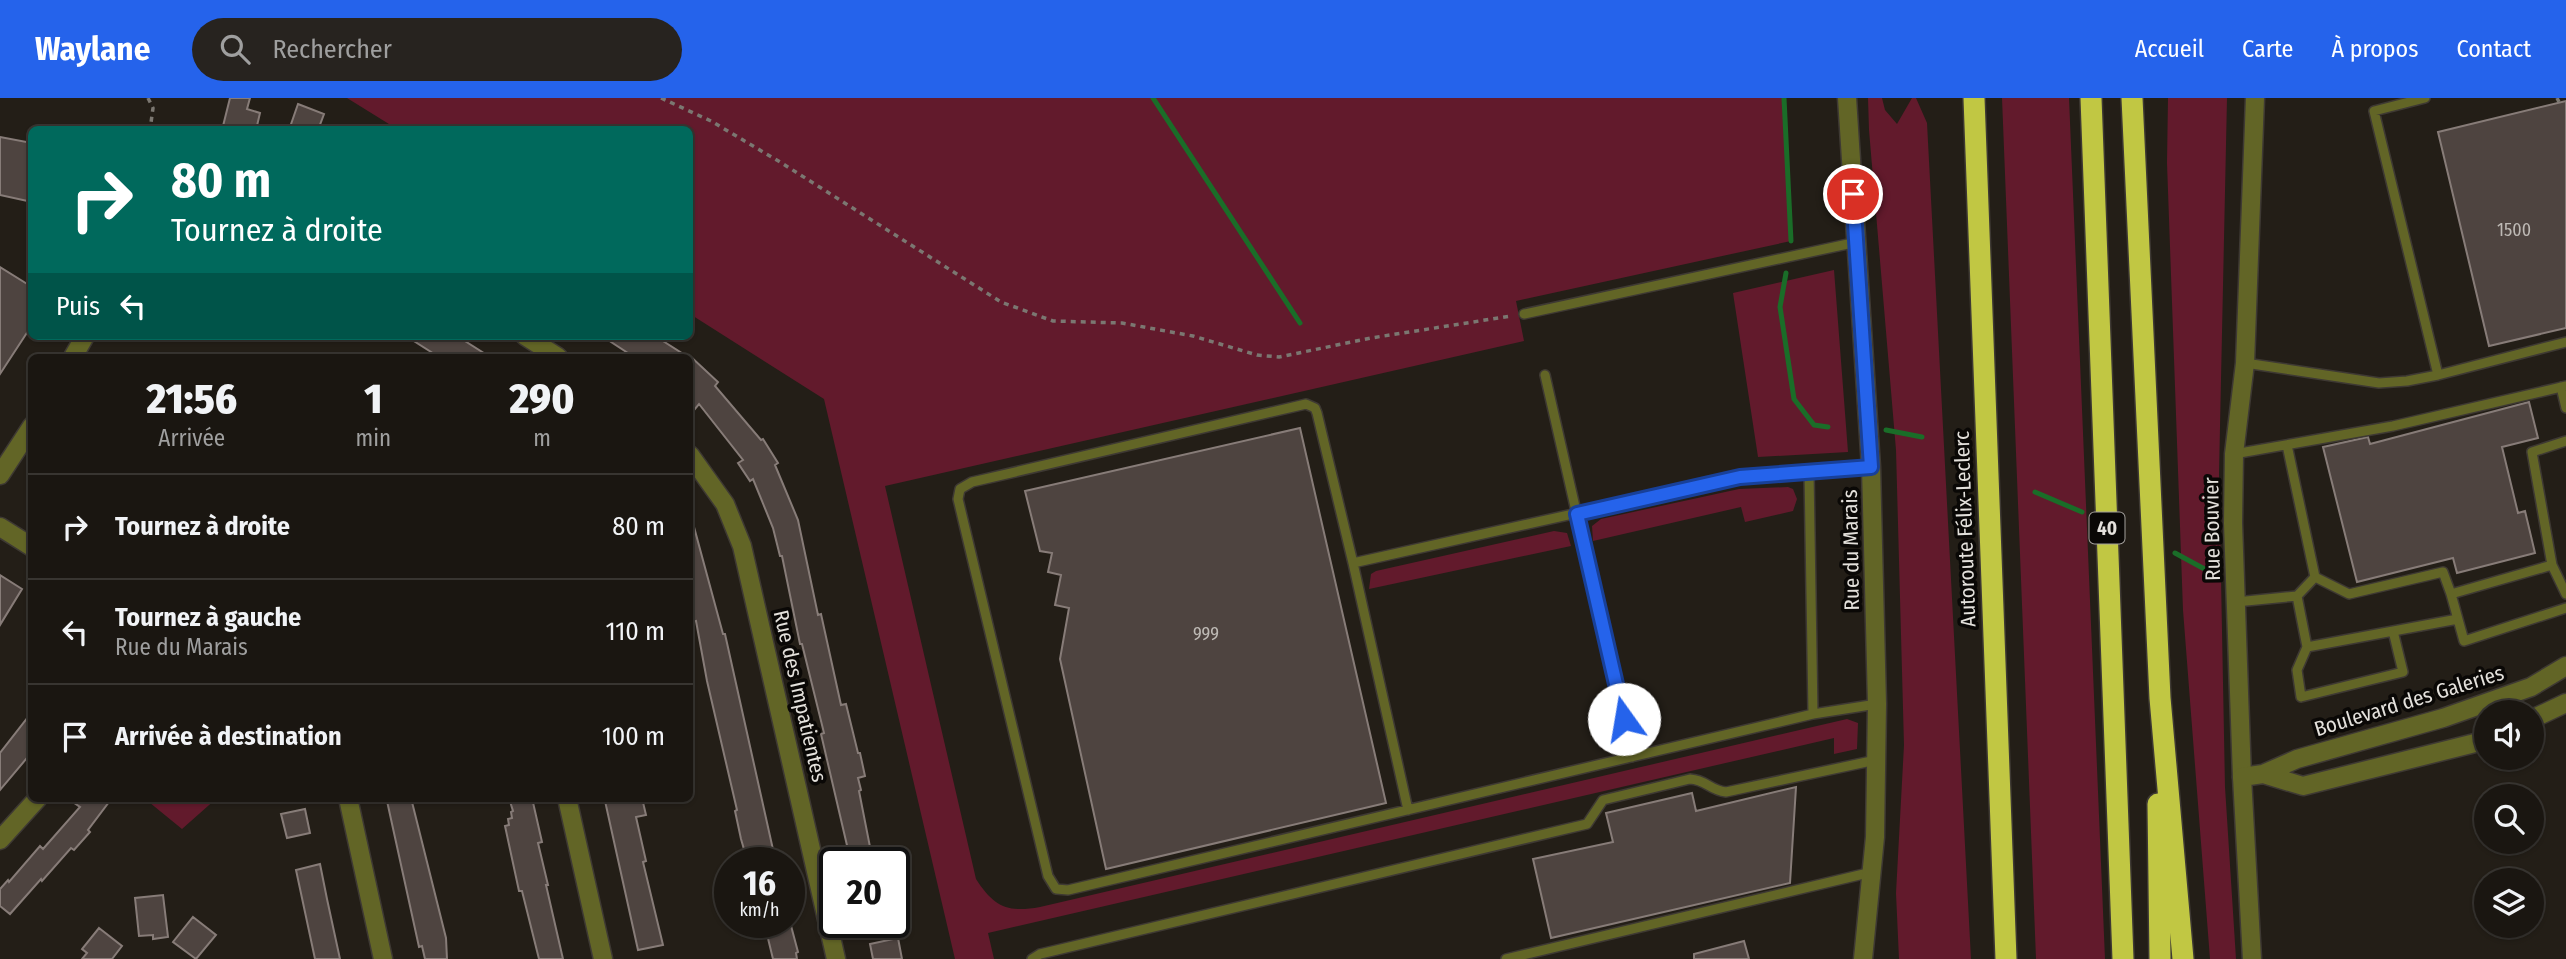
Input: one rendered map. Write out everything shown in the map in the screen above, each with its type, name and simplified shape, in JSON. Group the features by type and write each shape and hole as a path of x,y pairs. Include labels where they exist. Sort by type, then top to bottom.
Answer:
{"highway":[{"path":"1964,98 1975,160"},
{"name":"Autoroute Félix-Leclerc","path":"1974,98 2006,959"},
{"name":"40","path":"2091,98 2123,959"},
{"path":"2132,98 2160,698 2183,959"},
{"path":"2160,698 2157,836 2160,959"}],"street":[{"name":"Rue du Marais","path":"1847,98 1871,467 1877,704 1875,837 1863,959"},
{"name":"Rue Bouvier","path":"2252,959 2233,523 2234,454 2245,363 2255,98"},
{"path":"531,340 553,354"},
{"path":"0,475 28,432"},
{"name":"Rue des Impatientes","path":"693,459 724,504 742,546 836,959"},
{"path":"0,527 28,544"},
{"name":"Boulevard des Galeries","path":"2242,777 2263,774 2297,759 2456,714 2531,687 2566,666"},
{"path":"2544,713 2566,703"},
{"name":"Boulevard des Galeries","path":"2263,774 2303,786 2474,743"},
{"path":"0,839 34,802"},
{"path":"349,802 383,959"},
{"path":"568,802 603,959"}],"lane":[{"path":"2425,98 2374,111 2438,375"},
{"path":"1524,314 1857,242"},
{"path":"2245,363 2379,383 2438,375 2566,342"},
{"path":"1545,375 1632,757"},
{"path":"2234,454 2393,426 2563,387 2566,408"},
{"path":"1408,810 1315,408 1306,404 972,482 965,485 958,494 1048,876 1056,889 1068,890 1408,810 1813,714 1877,704"},
{"path":"2566,441 2532,452 2552,565 2566,594"},
{"path":"2287,445 2315,577"},
{"path":"1353,563 1740,477 1871,467"},
{"path":"1808,472 1813,714"},
{"path":"2451,594 2552,565"},
{"path":"2315,577 2349,594 2443,572 2464,641 2566,608"},
{"path":"2236,602 2297,596 2315,577"},
{"path":"2297,596 2307,647 2297,670 2301,698 2403,672 2393,631"},
{"path":"2307,647 2458,619"},
{"path":"1032,959 1053,950 1587,824 1603,800 1690,779 1702,780 1715,791 1726,792 1876,760"},
{"path":"1506,959 1872,872"}],"path":[{"path":"148,98 153,108 151,126"},
{"path":"661,98 711,121 780,162 1002,302 1053,321 1122,323 1193,336 1257,355 1279,357 1371,338 1524,314"}],"shaded area":[{"path":"347,98 1784,98 1791,241 1516,301 1524,341 885,486 976,879 996,902 1010,908 1040,907 1847,719 1858,723 1857,749 1834,754 1834,738 988,933 994,959 955,959 824,399 693,316 693,126 392,126"},
{"path":"1868,98 1882,98 1885,110 1897,124 1912,98 1916,98 1927,123 1971,959 1899,959 1896,893 1904,745 1896,450"},
{"path":"2002,98 2069,98 2105,959 2036,959"},
{"path":"2168,98 2227,98 2219,474 2225,787 2236,959 2210,959 2183,610 2167,163"},
{"path":"1834,270 1848,452 1758,457 1733,293"},
{"path":"1739,489 1793,489 1797,499 1793,511 1745,522 1741,507 1593,541 1592,526 1601,519"},
{"path":"1554,531 1567,533 1571,546 1369,589 1371,574 1376,571"},
{"path":"149,802 212,802 182,829"}],"building":[{"path":"230,98 250,98 247,109 260,113 257,126 223,126"},
{"path":"2566,101 2566,328 2489,346 2438,132"},
{"path":"298,104 324,114 320,126 290,126"},
{"path":"0,137 28,142 28,201 0,195"},
{"path":"0,267 28,284 28,331 0,374"},
{"path":"412,340 463,340 485,354 434,354"},
{"path":"608,340 661,340 683,354 629,354"},
{"path":"693,359 718,382 715,386 761,440 763,439 778,463 775,465 798,520 841,705 846,704 860,753 865,776 858,778 859,791 870,847 847,847 821,734 824,733 800,644 782,556 753,479 750,481 738,463 743,460 699,404 693,411"},
{"path":"2529,402 2538,438 2502,447 2518,513 2525,511 2535,553 2457,573 2453,558 2357,582 2323,447 2368,437 2370,444"},
{"path":"1300,428 1386,803 1106,869 1060,659 1069,608 1055,605 1061,575 1048,572 1052,553 1040,551 1025,491"},
{"path":"693,526 725,634 772,847 743,847 696,621 693,622"},
{"path":"0,575 22,589 0,625"},
{"path":"28,717 28,757 0,790 0,753"},
{"path":"1796,787 1790,883 1551,938 1533,859 1613,842 1606,813 1692,793 1696,811"},
{"path":"73,802 109,802 88,830 90,832 74,850 71,848 10,914 0,906 0,889 40,846 43,849 80,807"},
{"path":"387,802 412,802 446,938 447,959 425,959 422,946 419,947"},
{"path":"510,802 533,802 542,842 538,843 546,885 563,959 539,959 522,891 519,891 505,826 509,825 508,819 512,818"},
{"path":"605,802 643,802 646,815 636,817 646,861 643,862 663,945 638,950"},
{"path":"305,809 310,833 287,838 281,814"},
{"path":"320,864 340,959 315,959 296,870"},
{"path":"163,895 168,937 153,939 153,935 139,936 135,898"},
{"path":"193,917 216,935 196,959 173,942"},
{"path":"99,928 122,946 112,959 82,959 87,953 82,949"},
{"path":"768,938 794,938 797,959 773,959"},
{"path":"898,938 902,959 873,959 870,944"},
{"path":"1744,941 1749,959 1694,959 1694,954"}],"waterway":[{"path":"1153,98 1300,323"},
{"path":"1784,98 1791,241"},
{"path":"1786,273 1780,307 1794,399 1814,425 1828,427"},
{"path":"1886,430 1922,437"},
{"path":"2035,492 2082,512"},
{"path":"2175,553 2210,572"}],"route":[{"path":"1624,719 1577,514 1740,477 1871,467 1853,194"}]}
